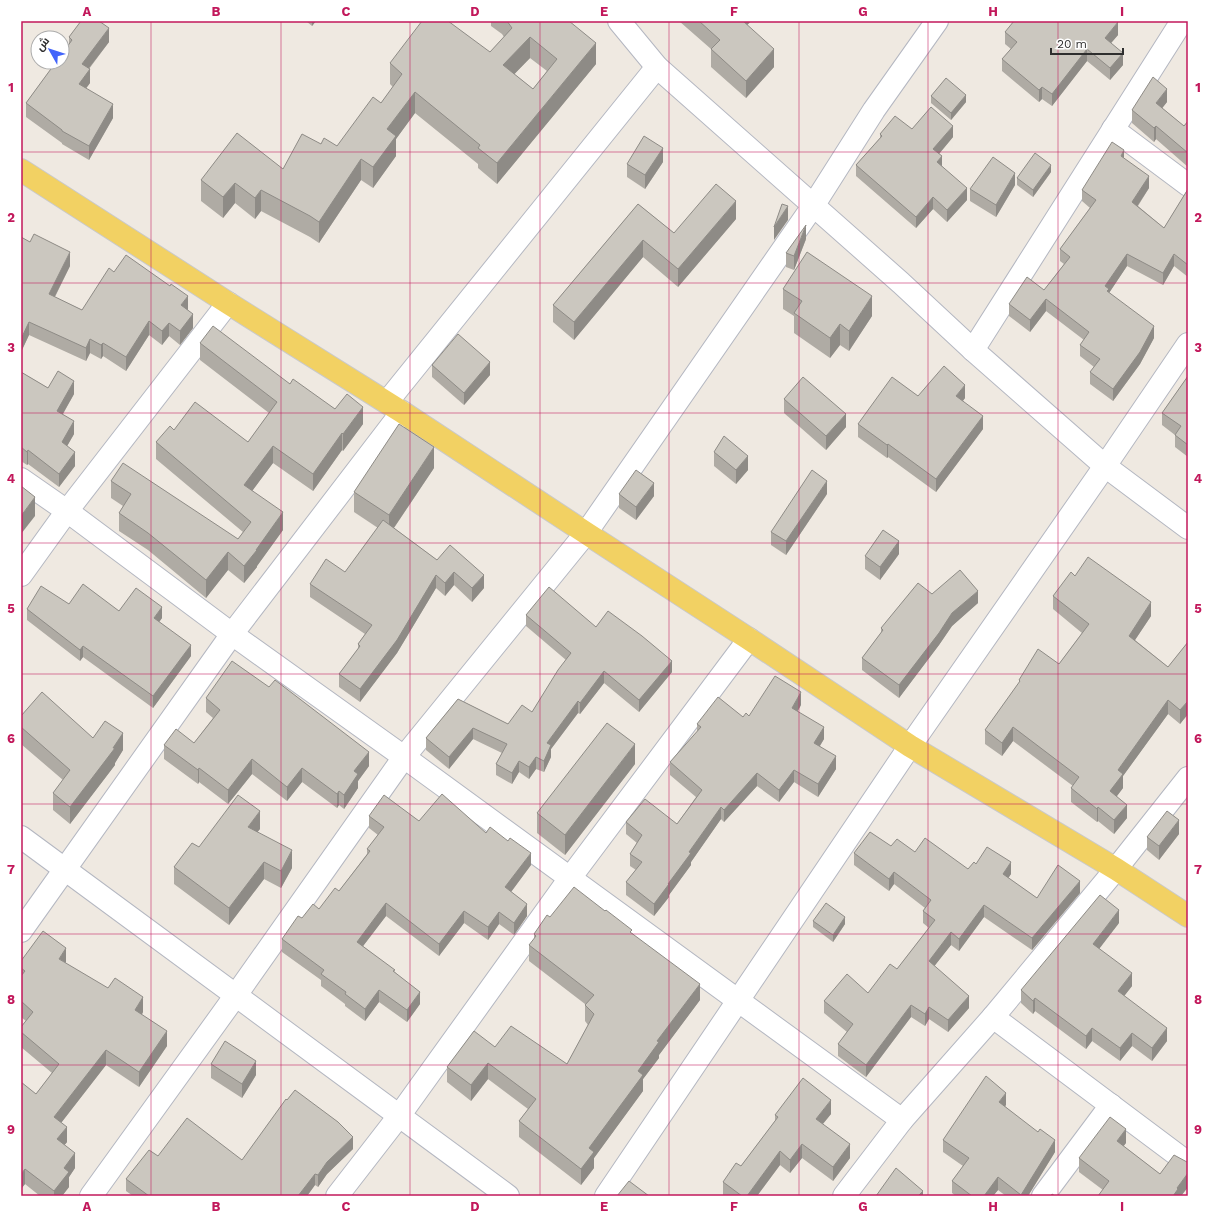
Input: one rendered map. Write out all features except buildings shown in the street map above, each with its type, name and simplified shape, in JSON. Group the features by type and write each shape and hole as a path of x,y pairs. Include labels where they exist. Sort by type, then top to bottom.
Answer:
{"main road":[{"path":"21,170 228,303 394,407 750,639 910,746 1116,869 1188,916"}],"street":[{"path":"619,21 657,67 901,283 973,350 1105,466 1188,528"},
{"path":"91,1196 236,995 404,757 586,533 813,206 874,110 937,21"},
{"path":"973,350 1182,21"},
{"path":"21,931 66,870 394,407 657,67"},
{"path":"1113,129 1188,185"},
{"path":"21,575 67,511 228,303"},
{"path":"606,1196 910,746 1188,344"},
{"path":"21,479 902,1120"},
{"path":"338,1196 399,1116 570,878 750,639"},
{"path":"844,1196 902,1120 993,1017 1116,869 1188,778"},
{"path":"21,837 508,1196"},
{"path":"993,1017 1188,1163"},
{"path":"1043,1196 1111,1105"}]}
